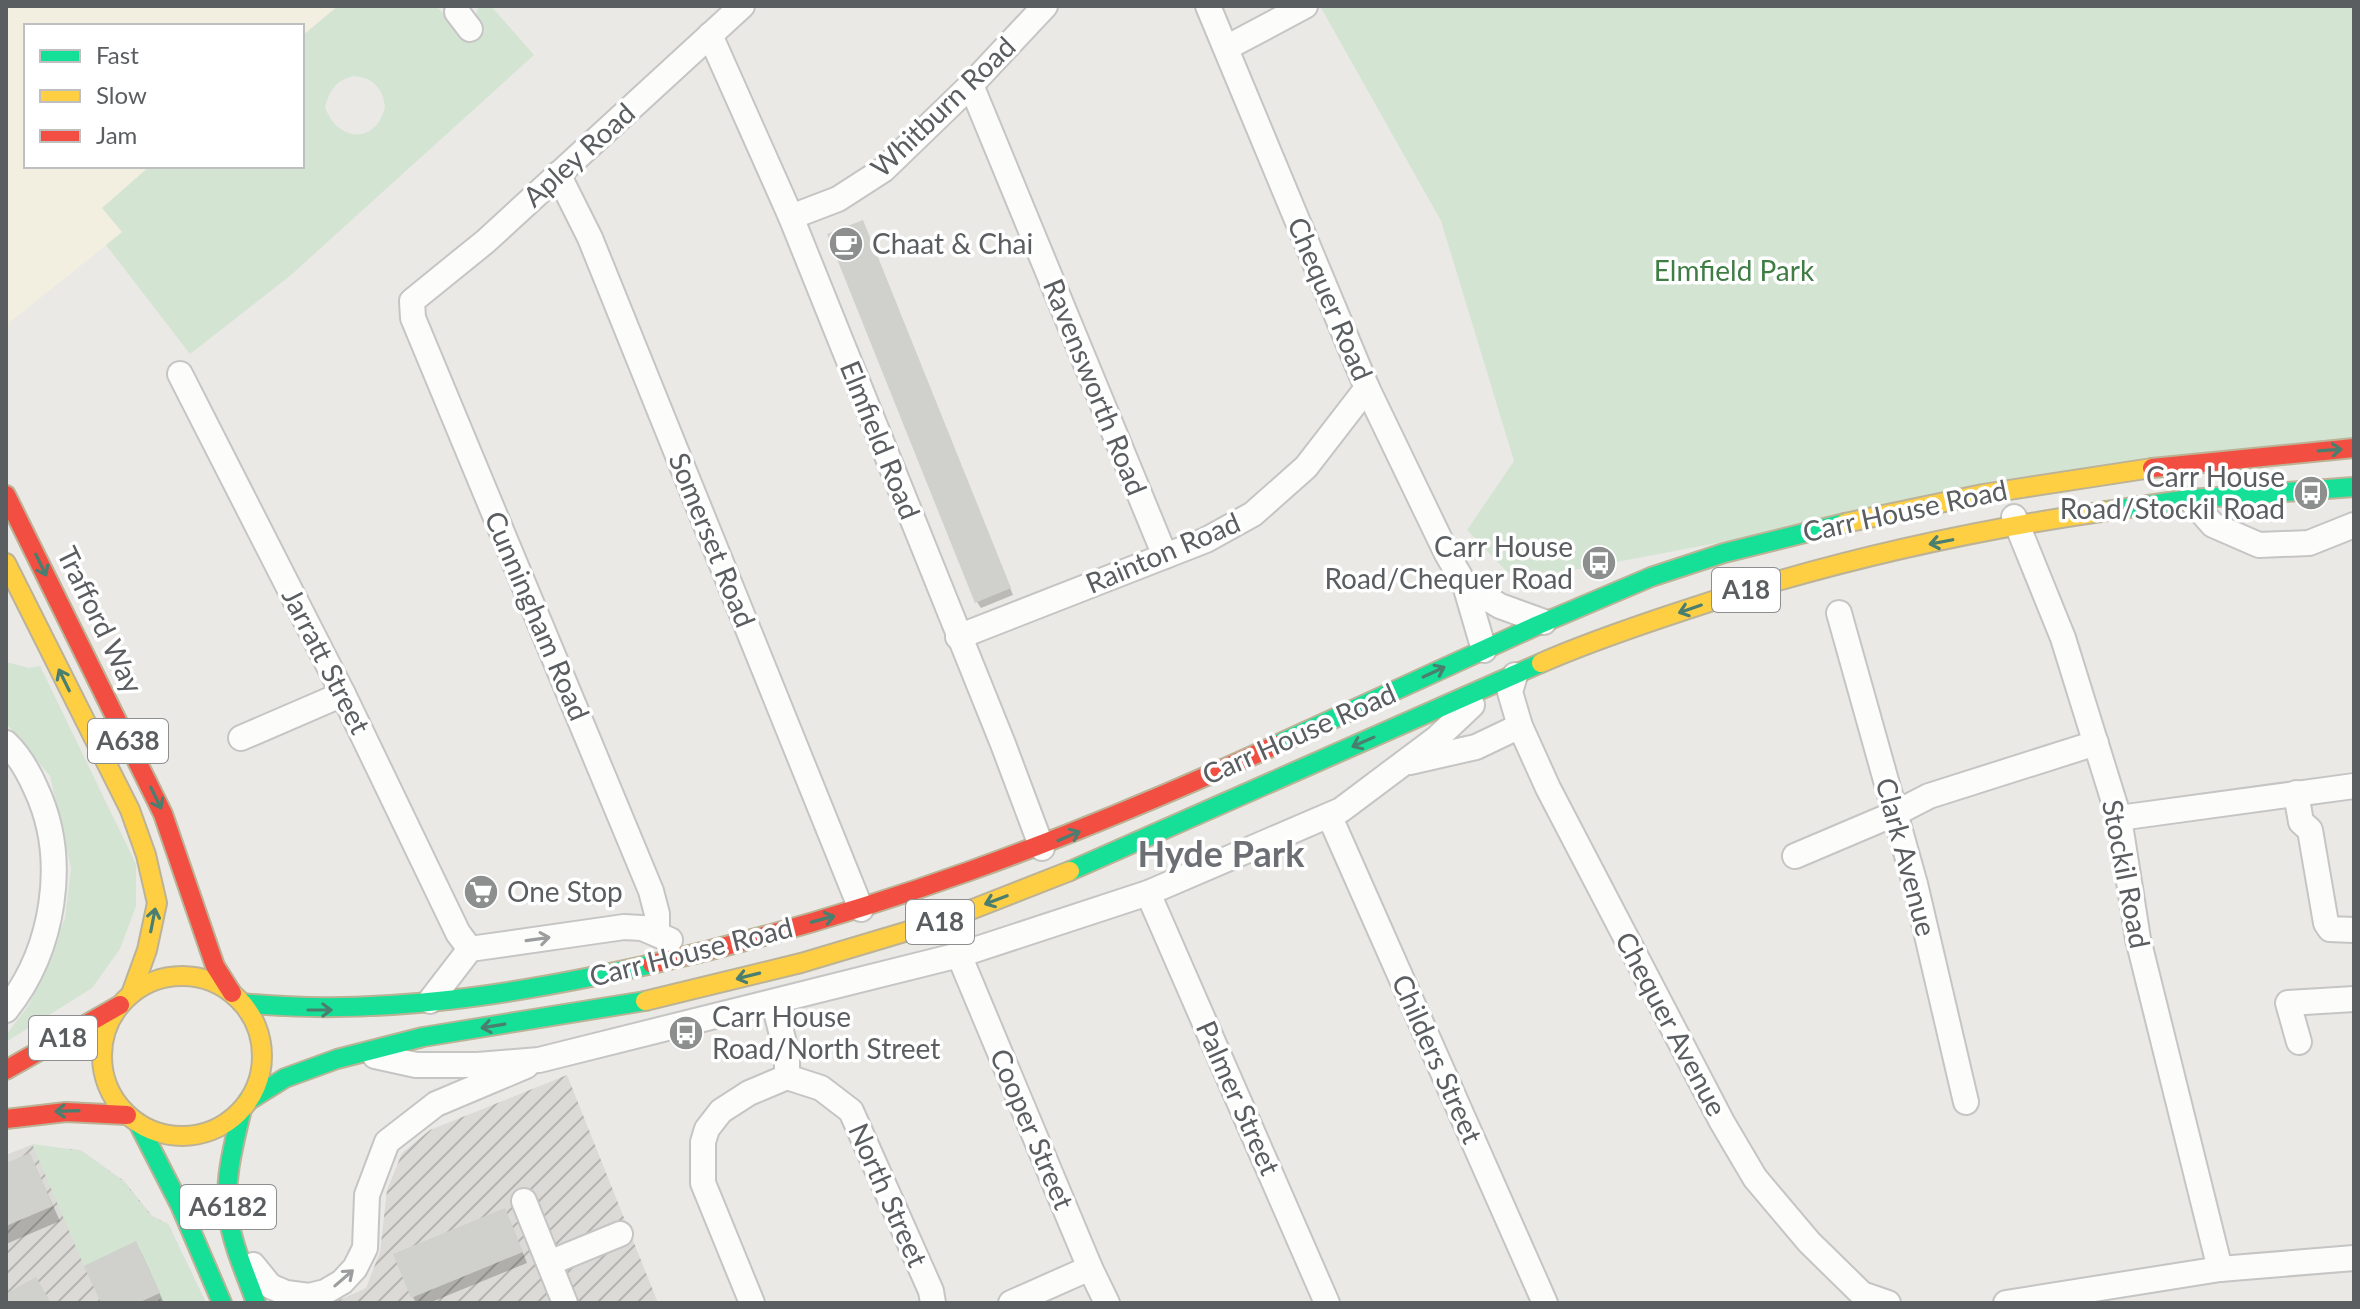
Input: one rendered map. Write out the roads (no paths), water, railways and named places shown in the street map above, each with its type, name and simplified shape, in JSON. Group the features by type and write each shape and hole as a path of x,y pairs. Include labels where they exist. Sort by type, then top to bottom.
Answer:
{"highway":[{"name":"Carr House Road","path":"237,998 316,1010 357,1009 598,976 699,953 861,909 1042,848 1544,622 1681,566 1760,543 2002,489 2128,470 2354,448"},
{"name":"Carr House Road","path":"245,1105 285,1078 361,1053 423,1037 631,1004 801,963 945,920 1075,869 1579,646 1750,588 1880,554 2017,526 2190,499 2354,487"},
{"name":"Trafford Way","path":"6,495 163,814 215,966 237,998"},
{"name":"Trafford Way","path":"6,563 130,810 146,855 157,903 147,950 125,1000"},
{"path":"6,1119 87,1110 132,1119 159,1132 178,1135 208,1131 230,1120 245,1105 258,1081 262,1056 255,1022 237,998 204,979 169,977 146,984 125,1000 104,1035 102,1063 109,1090 132,1119"},
{"name":"A18","path":"6,1070 125,1000"},
{"name":"A6182","path":"245,1105 229,1163 228,1194 236,1246 256,1303"},
{"name":"A6182","path":"132,1119 180,1205 222,1303"}],"street":[{"name":"Apley Road","path":"412,301 486,241 742,6"},
{"name":"Whitburn Road","path":"791,217 838,199 883,170 971,85 1045,6"},
{"name":"Chequer Road","path":"1208,6 1367,388 1465,585 1484,650"},
{"path":"1226,48 1305,6"},
{"name":"Elmfield Road","path":"710,35 791,217 1042,848"},
{"name":"Ravensworth Road","path":"971,85 1165,556"},
{"name":"Somerset Road","path":"558,174 590,238 861,909"},
{"name":"Cunningham Road","path":"412,301 413,318 651,891 657,914 657,933"},
{"name":"Jarratt Street","path":"180,374 343,694 458,933 470,949"},
{"name":"Rainton Road","path":"958,637 1231,528 1278,494 1306,467 1367,388"},
{"name":"Stockil Road","path":"2002,489 2063,638 2119,818 2144,965 2220,1269"},
{"path":"2190,499 2213,525 2259,545 2309,543 2354,525"},
{"path":"1465,585 1500,606 1544,622"},
{"name":"Clark Avenue","path":"1839,613 1915,884 1966,1102"},
{"name":"Chequer Avenue","path":"1515,675 1510,692 1520,726 1548,788 1722,1122 1749,1167 1809,1242 1860,1298 1888,1303"},
{"path":"361,1053 422,1065 539,1060 959,955 1148,893 1325,818 1353,802 1405,762 1467,711 1486,688"},
{"path":"241,738 343,694"},
{"path":"1405,762 1476,747 1520,726"},
{"path":"6,743 30,776 43,804 55,863 50,910 42,941 32,968 6,1010"},
{"path":"1795,856 1929,796 2096,743"},
{"path":"2119,818 2354,786"},
{"path":"2296,793 2301,822 2310,830 2326,923 2330,929 2354,930"},
{"name":"Childers Street","path":"1325,818 1333,824 1545,1303"},
{"name":"Palmer Street","path":"1148,893 1327,1303"},
{"path":"430,1001 470,949 624,927 657,933 699,953"},
{"name":"Cooper Street","path":"959,955 1107,1303"},
{"path":"2299,1042 2288,1003 2354,999"},
{"path":"752,1303 703,1183 703,1142 707,1129 721,1111 749,1093 787,1077 787,1055 774,1003"},
{"path":"236,1246 270,1286 286,1293 309,1296 325,1292 342,1282 355,1268 365,1248 367,1195 387,1142 436,1104 513,1074 539,1060"},
{"path":"422,1065 431,1079 433,1090 423,1113"},
{"name":"North Street","path":"787,1077 821,1088 851,1111 931,1291 933,1303"},
{"path":"524,1201 565,1303"},
{"path":"549,1263 620,1234"},
{"path":"2006,1303 2220,1269 2354,1258"},
{"path":"1011,1303 1090,1268"}],"place":[{"name":"Chaat & Chai","path":"846,244"},
{"name":"Carr House Road/Stockil Road","path":"2311,493"},
{"name":"Carr House Road/Chequer Road","path":"1599,563"},
{"name":"One Stop","path":"481,892"},
{"name":"Carr House Road/North Street","path":"686,1033"}],"district":[{"name":"Hyde Park","path":"1221,854"}],"park label":[{"name":"Elmfield Park","path":"1734,271"}]}
